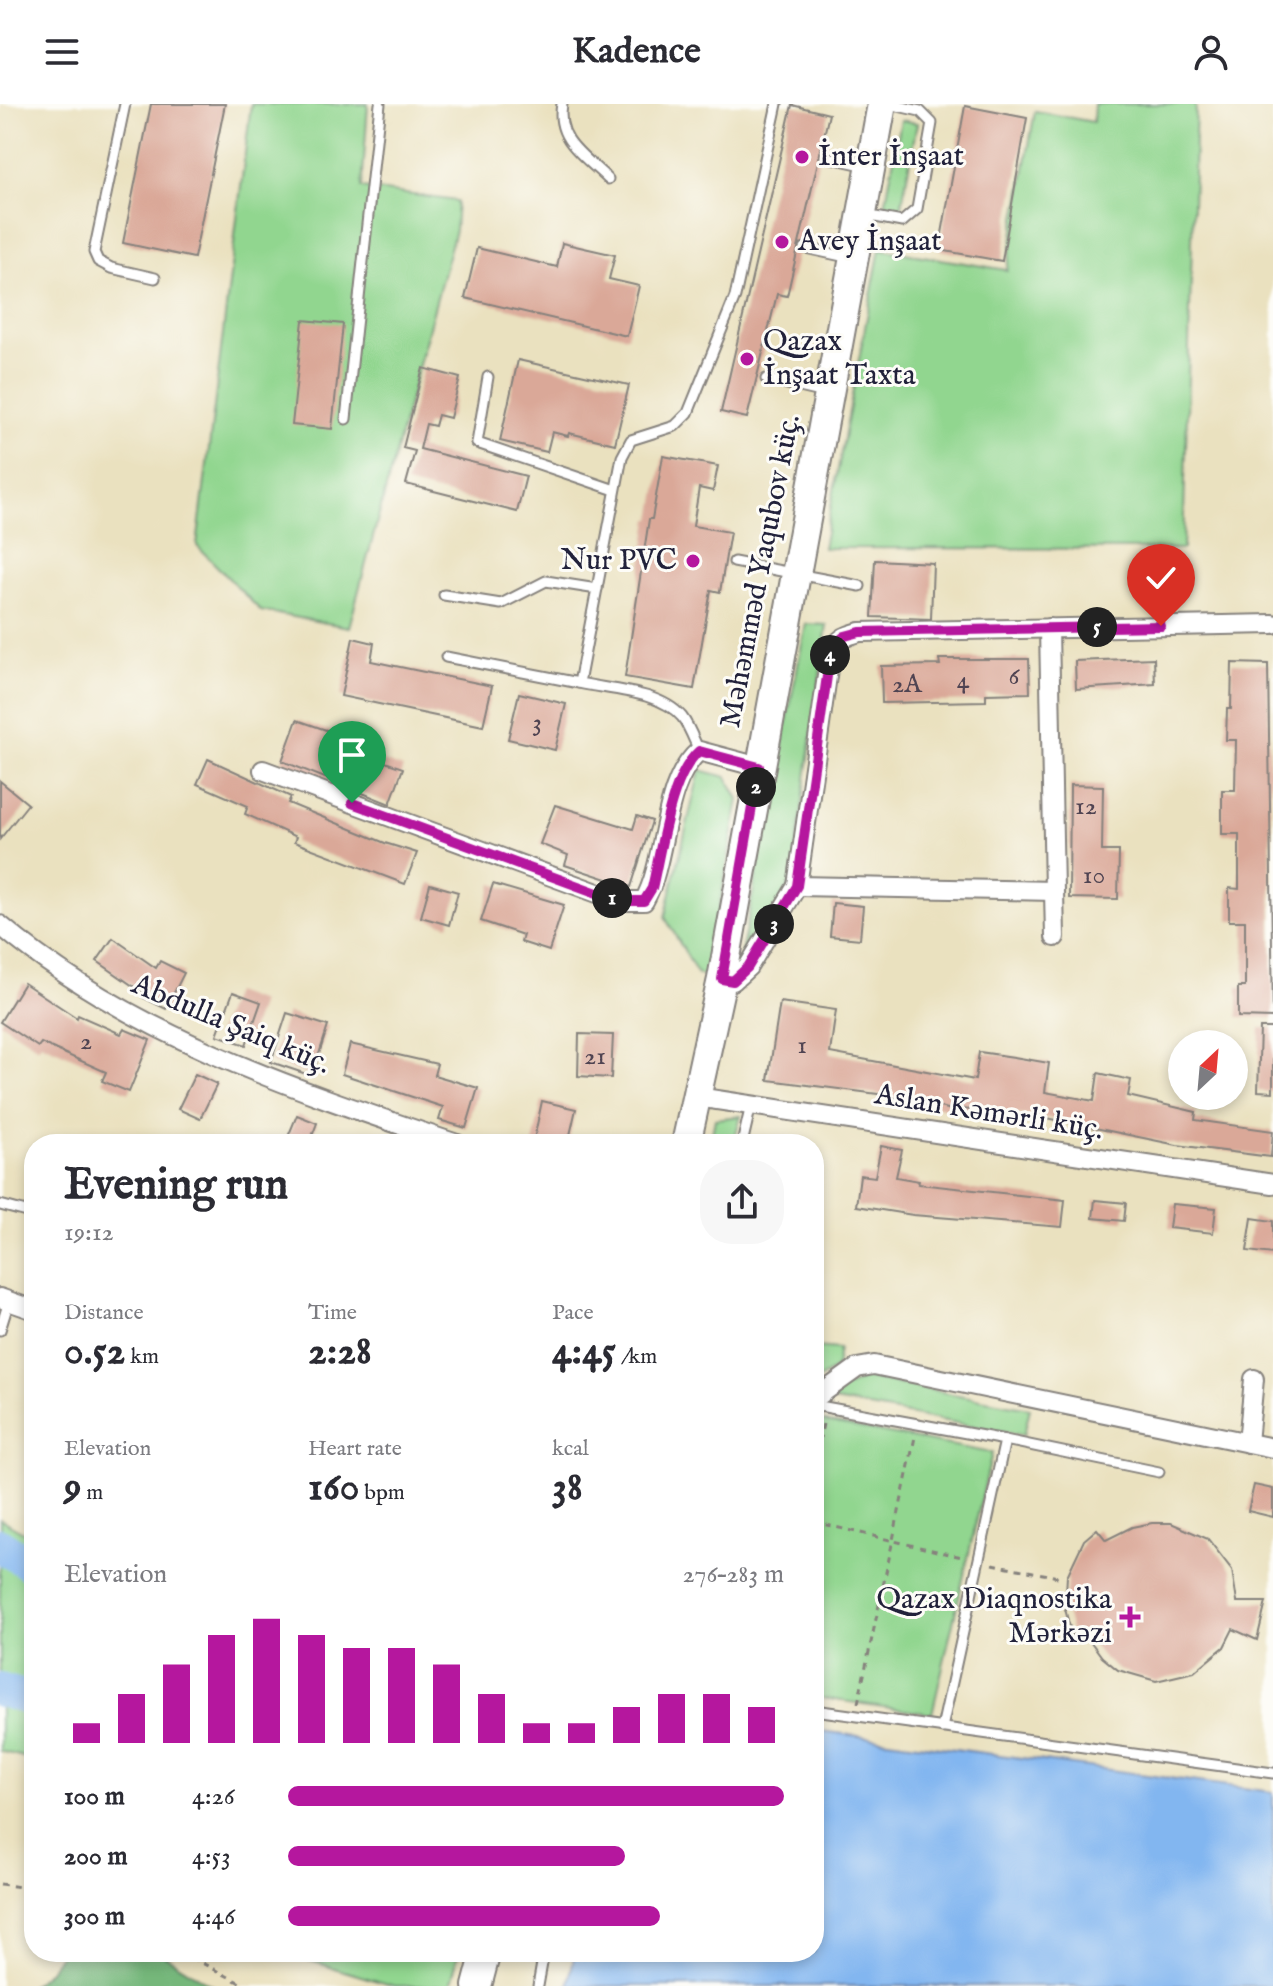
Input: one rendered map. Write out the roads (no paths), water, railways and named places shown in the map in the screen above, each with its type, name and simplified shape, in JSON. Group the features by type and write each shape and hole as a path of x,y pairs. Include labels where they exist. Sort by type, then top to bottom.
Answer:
{"main road":[{"name":"Məhəmməd Yaqubov küç.","path":"688,1134 722,979 882,104"},
{"path":"477,1986 483,1962"}],"street":[{"path":"722,979 733,981 748,967 797,886 830,655 836,643 860,632 1273,624"},
{"path":"1049,628 1055,937"},
{"path":"263,770 619,901 635,903 644,901 652,888 681,777 699,751 759,767"},
{"path":"797,886 1054,891"},
{"name":"Abdulla Şaiq küç.","path":"0,925 83,987 132,1016 278,1080 429,1134"},
{"name":"Aslan Kəmərli küç.","path":"697,1097 1273,1184"},
{"path":"4,1300 24,1307"},
{"path":"824,1398 857,1368 874,1365 1273,1448"},
{"path":"1248,1443 1254,1379"}],"lane":[{"path":"125,104 94,252 98,261 111,268 155,278"},
{"path":"346,419 380,104"},
{"path":"562,104 559,119 564,134 608,179"},
{"path":"579,683 622,457 631,440 675,426 688,413 723,330 742,273 777,104"},
{"path":"862,214 902,222 917,209 932,123 920,111 889,104"},
{"path":"827,157 871,166"},
{"path":"805,248 854,259"},
{"path":"488,377 477,443 615,490"},
{"path":"766,379 829,394"},
{"path":"734,562 860,586"},
{"path":"444,595 501,604 546,581 597,589"},
{"path":"446,657 657,700 673,708 684,719 699,751"},
{"path":"744,1134 751,1105"},
{"path":"0,1205 24,1211"},
{"path":"0,1330 4,1300"},
{"path":"824,1405 1159,1472"},
{"path":"942,1728 1005,1440"},
{"path":"824,1711 1273,1773"},
{"path":"538,1986 542,1962"}],"water":[{"path":"824,1731 1273,1792 1273,1986 568,1986 573,1962 824,1962"}],"waterway":[{"path":"0,1545 24,1561"},
{"path":"0,1690 24,1697"}],"place":[{"name":"İnter İnşaat","path":"802,157"},
{"name":"Avey İnşaat","path":"782,242"},
{"name":"Qazax İnşaat Taxta","path":"747,359"},
{"name":"Nur PVC","path":"693,561"},
{"name":"Qazax Diaqnostika Mərkəzi","path":"1130,1617"}]}
